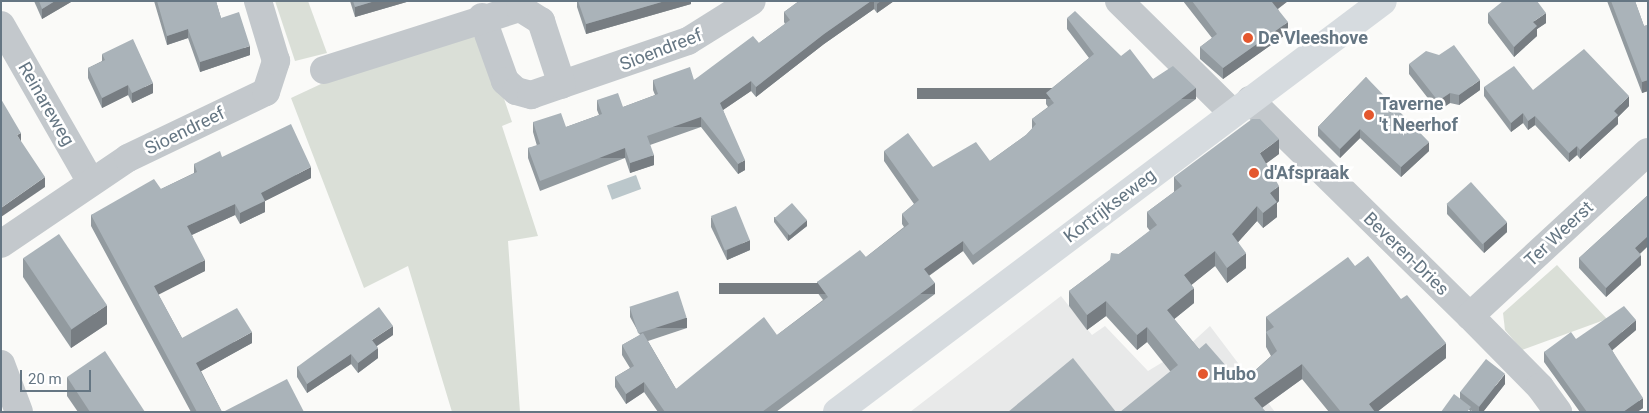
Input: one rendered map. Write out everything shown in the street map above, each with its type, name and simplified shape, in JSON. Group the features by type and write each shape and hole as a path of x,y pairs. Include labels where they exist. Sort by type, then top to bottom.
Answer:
{"main road":[{"name":"Kortrijkseweg","path":"837,412 1383,1"}],"street":[{"name":"Sioendreef","path":"1,244 128,158 266,92 274,76 274,54 258,1"},
{"name":"Sioendreef","path":"482,18 502,76 511,88 531,94 688,41 752,1"},
{"name":"Beveren-Dries","path":"1119,1 1241,107 1470,316 1540,387 1558,412"},
{"path":"324,70 510,9 534,14 543,26 562,85"},
{"name":"Reinareweg","path":"1,25 91,182"},
{"name":"Ter Weerst","path":"1470,316 1648,152"},
{"path":"1,364 19,412"}],"shaded area":[{"path":"275,1 308,1 327,53 295,61"},
{"path":"471,34 487,49 512,122 502,126 538,236 508,241 520,412 452,412 408,266 364,288 291,98 351,70"},
{"path":"636,175 641,189 612,200 607,186"},
{"path":"1557,265 1607,319 1522,350 1505,330 1503,313"},
{"path":"1061,296 1092,335 1105,326 1148,371 1186,348 1210,326 1275,412 910,412"}],"building":[{"path":"39,1 55,1 42,9"},
{"path":"157,1 216,1 221,18 239,12 250,46 200,62 188,29 167,36"},
{"path":"353,1 375,1 355,7"},
{"path":"578,1 665,1 586,24"},
{"path":"799,1 871,1 824,34 756,87 751,81 720,103 745,160 738,164 701,117 647,136 654,155 630,163 625,148 540,181 528,148 540,144 533,122 561,113 566,127 602,114 597,100 618,93 623,107 658,94 653,80 690,67 694,80 753,36 759,43 790,20 784,12"},
{"name":"De Vleeshove","path":"1192,1 1273,1 1288,22 1223,68 1200,47 1217,34"},
{"path":"1503,1 1537,1 1546,13 1533,22 1537,26 1514,47 1488,13"},
{"path":"1611,1 1635,1 1644,26 1648,25 1648,80 1642,82"},
{"path":"1075,11 1121,56 1130,49 1153,79 1173,66 1196,88 973,255 963,241 924,269 935,283 762,412 665,412 644,382 626,394 615,377 634,366 622,345 643,333 676,389 764,317 777,335 828,297 817,282 860,250 866,257 909,224 902,214 919,200 884,151 908,133 933,167 976,142 990,161 1026,135 1036,124 1032,119 1054,103 1046,93 1094,54 1067,18"},
{"path":"133,39 153,83 132,93 128,85 102,98 88,68 105,60 102,54"},
{"path":"1454,45 1480,80 1459,95 1450,93 1438,101 1409,64 1426,51 1439,55"},
{"path":"1584,49 1629,96 1614,111 1618,115 1580,150 1577,146 1569,153 1535,116 1528,121 1523,113 1511,123 1484,87 1514,66 1533,90"},
{"path":"1366,77 1429,142 1401,167 1360,129 1340,149 1318,127"},
{"path":"1,99 21,133 17,135 45,177 1,208"},
{"path":"1252,119 1260,119 1279,139 1260,153 1279,186 1270,193 1277,202 1263,213 1257,206 1232,234 1246,253 1227,268 1215,251 1184,275 1194,288 1167,310 1199,349 1206,343 1241,383 1277,351 1266,332 1274,327 1266,317 1348,257 1355,266 1368,256 1401,299 1407,295 1446,343 1369,404 1375,412 1341,412 1302,364 1254,398 1266,412 1120,412 1178,365 1147,327 1137,335 1106,301 1087,315 1069,291 1110,260 1111,253 1119,254 1157,225 1147,212 1182,186 1174,177"},
{"path":"291,124 311,167 261,193 265,201 240,213 235,204 187,226 205,260 154,286 182,338 237,308 252,332 196,363 222,412 197,412 91,215 154,179 161,189 197,172 194,164 220,151 222,157"},
{"path":"1471,182 1507,222 1483,244 1446,204"},
{"path":"1648,195 1648,236 1635,248 1641,255 1606,288 1579,258"},
{"path":"792,203 807,220 790,235 775,218"},
{"path":"736,206 750,240 725,250 711,216"},
{"path":"59,234 107,305 71,329 23,258"},
{"path":"678,291 687,318 638,333 629,307"},
{"path":"1624,306 1636,320 1608,344 1643,398 1623,412 1587,412 1544,352 1571,332 1576,339"},
{"path":"379,307 393,326 372,340 378,348 358,363 351,354 307,384 297,367"},
{"path":"105,351 145,412 90,412 67,377"},
{"path":"1073,358 1116,412 1008,412"},
{"path":"1486,359 1505,374 1479,407 1460,392"},
{"path":"287,379 304,412 223,412"},
{"path":"1454,394 1471,407 1467,412 1441,412"}],"place":[{"name":"De Vleeshove","path":"1248,38"},
{"name":"Taverne 't Neerhof","path":"1369,115"},
{"name":"d'Afspraak","path":"1254,173"},
{"name":"Hubo","path":"1203,374"}]}
